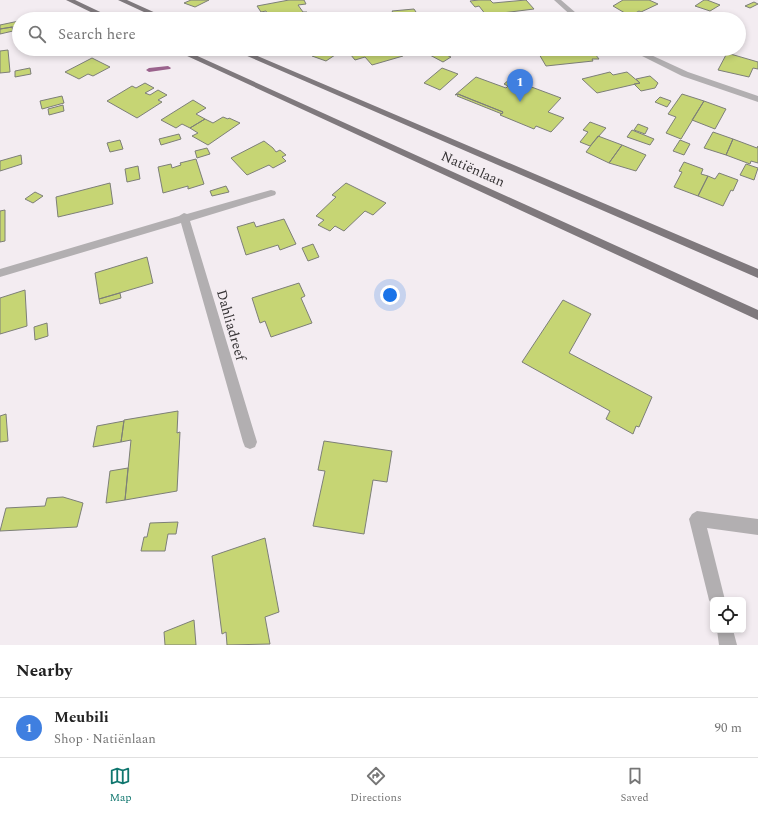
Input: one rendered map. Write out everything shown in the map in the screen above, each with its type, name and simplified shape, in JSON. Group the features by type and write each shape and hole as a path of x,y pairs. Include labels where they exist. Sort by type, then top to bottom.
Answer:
{"main road":[{"path":"70,0 96,12"},
{"path":"121,0 149,12"},
{"name":"Natiënlaan","path":"191,56 758,315"},
{"name":"Natiënlaan","path":"251,56 758,274"}],"street":[{"path":"557,0 571,12"},
{"path":"647,56 686,74 758,98"},
{"path":"0,273 184,217 271,193"},
{"name":"Dahliadreef","path":"184,217 250,442"},
{"path":"716,597 697,519 758,526"},
{"path":"725,633 728,645"}],"building":[{"path":"191,0 209,0 195,7 184,3"},
{"path":"289,0 304,0 306,4 298,5 303,12 261,12 257,6"},
{"path":"490,0 493,3 526,0 534,9 510,12 484,12 479,6 475,7 470,1"},
{"path":"623,0 649,0 658,4 641,12 623,12 613,6"},
{"path":"704,0 720,5 710,11 695,6"},
{"path":"754,2 758,4 750,8 745,6"},
{"path":"414,9 416,12 393,12"},
{"path":"12,22 12,27 0,29 0,25"},
{"path":"12,27 12,31 0,34 0,29"},
{"path":"8,50 10,72 0,73 0,51"},
{"path":"312,56 334,56 326,61"},
{"path":"352,56 403,56 372,65 365,57 355,60"},
{"path":"432,56 451,57 443,62"},
{"path":"540,56 597,56 599,59 592,59 593,61 546,66"},
{"path":"725,56 737,56 758,62 758,69 753,68 749,77 718,70"},
{"path":"92,58 110,67 93,76 88,74 79,79 65,72"},
{"path":"30,68 31,74 15,77 15,71"},
{"path":"442,68 458,74 440,90 424,83"},
{"path":"610,72 613,75 627,72 640,83 597,93 582,79"},
{"path":"650,76 658,83 655,88 641,91 634,84 640,83 636,79"},
{"path":"476,77 506,88 508,86 504,84 510,79 561,98 548,112 564,118 551,132 536,126 534,129 500,115 503,112 458,94 455,95"},
{"path":"145,83 154,88 145,93 150,95 158,90 167,95 158,100 162,102 137,118 107,101 132,86 136,88"},
{"path":"458,94 503,112 502,114 457,96"},
{"path":"682,94 704,101 681,139 666,133 676,117 668,114"},
{"path":"62,96 64,103 42,109 40,101"},
{"path":"660,97 671,101 667,107 655,102"},
{"path":"193,100 206,108 196,114 205,119 190,128 182,124 176,128 161,120"},
{"path":"704,101 726,109 715,129 692,120"},
{"path":"63,105 64,111 49,115 48,109"},
{"path":"223,117 240,123 208,145 192,136 198,133 190,128 205,119 213,123"},
{"path":"590,122 606,128 590,146 580,142 588,132 583,130"},
{"path":"638,124 648,128 645,134 634,130"},
{"path":"632,130 654,139 650,145 627,137"},
{"path":"713,132 733,139 726,155 704,148"},
{"path":"179,134 181,139 161,145 159,139"},
{"path":"598,136 622,145 609,163 586,152"},
{"path":"733,139 757,148 758,146 758,163 751,161 750,164 726,155"},
{"path":"120,140 123,149 110,152 107,143"},
{"path":"680,140 690,144 684,155 673,151"},
{"path":"264,141 276,152 280,150 286,155 282,157 286,161 273,168 269,165 247,175 231,158"},
{"path":"622,145 646,155 636,171 609,163"},
{"path":"207,148 210,154 197,158 195,151"},
{"path":"21,155 22,164 0,171 0,161"},
{"path":"196,159 204,184 188,189 188,186 163,193 158,167 171,164 172,168 181,165 180,163"},
{"path":"684,162 703,169 701,174 708,176 698,196 674,187 682,172 679,171"},
{"path":"746,164 758,168 754,180 740,175"},
{"path":"138,166 140,179 127,182 125,169"},
{"path":"719,173 738,180 723,206 698,196 708,176 715,179"},
{"path":"110,183 113,204 58,217 56,197"},
{"path":"346,183 386,203 373,215 365,211 344,231 335,226 330,231 318,225 324,220 316,216 336,197 332,195"},
{"path":"226,186 229,192 212,196 210,191"},
{"path":"35,192 43,196 33,203 25,199"},
{"path":"5,210 5,241 0,242 0,211"},
{"path":"284,219 296,244 280,250 278,245 246,255 237,227 254,222 256,227"},
{"path":"313,244 319,257 308,261 302,248"},
{"path":"147,257 153,283 99,299 95,273"},
{"path":"299,283 305,296 301,298 312,323 271,337 265,321 260,323 252,298"},
{"path":"25,290 27,326 0,334 0,298"},
{"path":"120,293 121,298 100,304 99,299"},
{"path":"563,300 591,314 569,353 652,397 639,427 636,426 633,434 606,419 610,411 522,362"},
{"path":"47,323 48,336 35,340 34,327"},
{"path":"178,411 177,433 180,432 177,491 125,500 131,440 121,442 124,420"},
{"path":"6,414 8,441 0,442 0,416"},
{"path":"124,421 121,442 93,447 97,426"},
{"path":"324,441 392,451 387,482 373,480 364,534 313,526 325,471 318,470"},
{"path":"128,468 125,500 106,503 110,471"},
{"path":"63,497 83,503 77,527 0,531 6,508 45,506 47,498"},
{"path":"178,522 176,534 168,534 165,551 141,551 144,537 147,537 150,523"},
{"path":"265,538 279,612 265,617 270,644 227,645 226,632 222,634 212,556"},
{"path":"194,620 196,645 165,645 164,632"}],"waterway":[{"path":"149,70 168,68"}],"place":[{"name":"Meubili","path":"520,102"}]}
